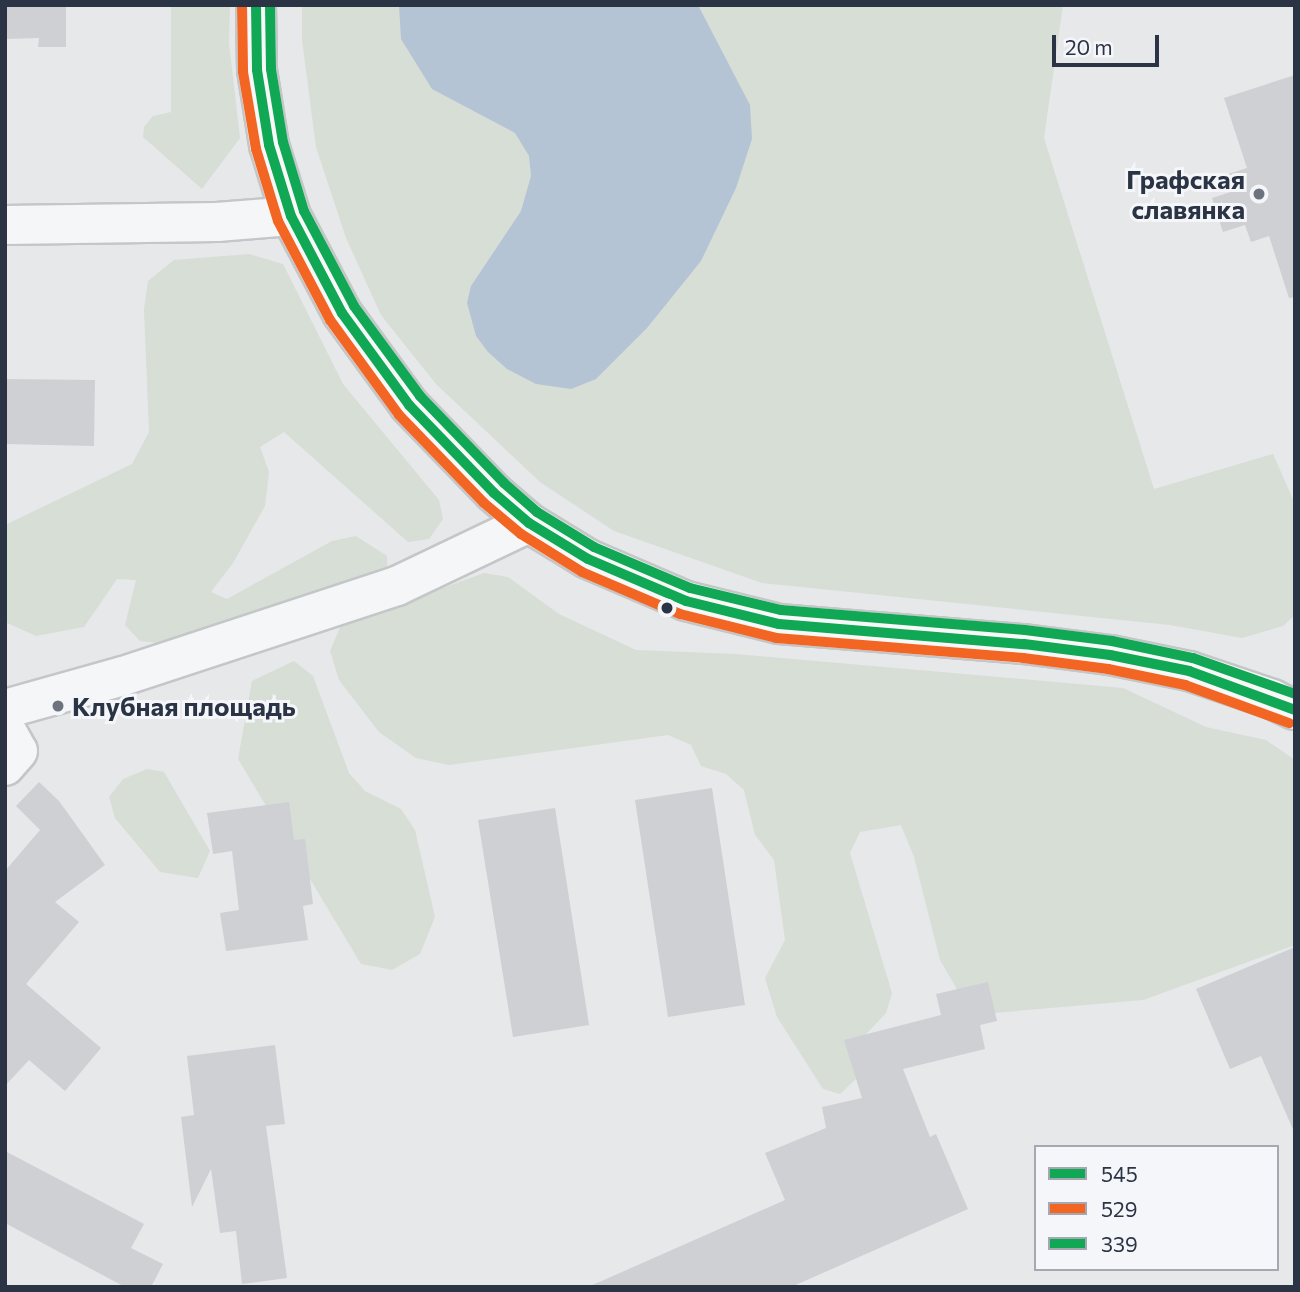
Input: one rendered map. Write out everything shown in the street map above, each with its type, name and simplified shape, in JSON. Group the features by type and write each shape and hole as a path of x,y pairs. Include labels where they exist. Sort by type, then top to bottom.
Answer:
{"main road":[{"path":"256,5 257,70 269,145 291,216 342,313 409,405 494,493 529,523 589,559 699,605 779,624 1024,644 1110,655 1189,671 1272,699 1295,710"}],"street":[{"path":"5,225 217,222 291,216"},
{"path":"5,709 123,676 397,586 529,523"}],"shaded area":[{"path":"171,5 230,5 229,43 240,138 202,189 143,137 144,127 153,116 171,112"},
{"path":"302,5 1063,5 1044,138 1154,489 1273,454 1295,504 1295,615 1283,626 1242,638 1170,625 762,583 614,531 540,482 436,384 381,315 346,238 316,147 302,40"},
{"path":"249,254 283,264 343,384 439,500 443,519 429,539 408,542 284,432 260,447 269,472 265,506 233,563 211,592 227,599 332,541 356,536 387,556 388,582 182,646 140,641 125,625 136,580 117,579 84,627 36,636 5,622 5,525 132,464 149,432 144,309 148,281 174,260"},
{"path":"484,573 508,577 559,614 636,650 737,654 1123,688 1206,727 1266,740 1295,760 1295,945 1143,1000 994,1013 961,996 940,960 914,857 901,825 860,832 850,853 892,993 886,1013 855,1046 859,1076 840,1094 823,1089 777,1017 765,978 785,940 774,860 755,835 744,790 726,774 701,766 691,745 668,735 449,765 416,758 379,732 339,680 330,651 341,625"},
{"path":"294,661 313,676 349,773 365,791 401,809 415,830 435,917 420,954 392,970 361,964 238,759 252,681"},
{"path":"147,769 164,772 210,851 198,878 160,872 115,818 109,797 123,779"}],"water":[{"path":"399,5 698,5 750,105 752,139 736,188 701,261 647,328 596,379 571,389 536,384 507,369 488,352 476,336 467,303 471,286 521,211 531,176 529,156 515,133 432,89 401,39"}],"building":[{"path":"6,5 66,5 66,47 38,47 39,38 6,39"},
{"name":"Графская славянка","path":"1295,75 1295,297 1289,298 1269,236 1251,242 1245,225 1223,232 1212,198 1234,191 1228,174 1247,168 1224,98"},
{"path":"5,379 95,380 94,446 5,444"},
{"path":"39,782 59,801 105,865 55,902 79,922 26,984 101,1048 65,1091 29,1060 5,1086 5,871 40,830 16,806"},
{"path":"712,788 745,1005 668,1017 635,800"},
{"path":"289,802 294,840 305,839 313,904 303,906 308,940 226,951 220,913 239,910 232,851 213,854 207,813"},
{"path":"555,808 589,1025 513,1037 478,820"},
{"path":"1295,947 1295,1134 1261,1056 1230,1069 1196,989"},
{"path":"988,982 997,1021 980,1025 985,1049 903,1069 930,1137 936,1134 968,1209 791,1287 588,1287 785,1200 765,1153 826,1128 822,1107 862,1098 844,1040 941,1015 936,994"},
{"path":"275,1045 285,1124 266,1126 287,1278 242,1284 236,1231 220,1233 211,1169 192,1207 181,1117 194,1115 187,1056"},
{"path":"5,1151 144,1224 131,1248 163,1264 151,1287 125,1287 5,1223"}],"transit line":[{"name":"529","path":"242,5 243,72 256,149 278,221 330,320 399,415 484,503 521,534 582,572 680,614 776,638 1023,658 1108,669 1185,685 1289,723"},
{"name":"545","path":"256,5 257,70 269,145 291,216 342,313 409,405 494,493 529,523 588,559 686,601 779,624 1024,644 1110,655 1189,671 1295,710"},
{"name":"339","path":"270,5 271,69 283,142 304,211 354,306 420,396 504,483 537,512 594,547 690,588 781,610 1025,630 1112,641 1193,658 1295,694"}],"place":[{"name":"Графская славянка","path":"1259,194"},
{"name":"Клубная площадь","path":"58,706"}]}
